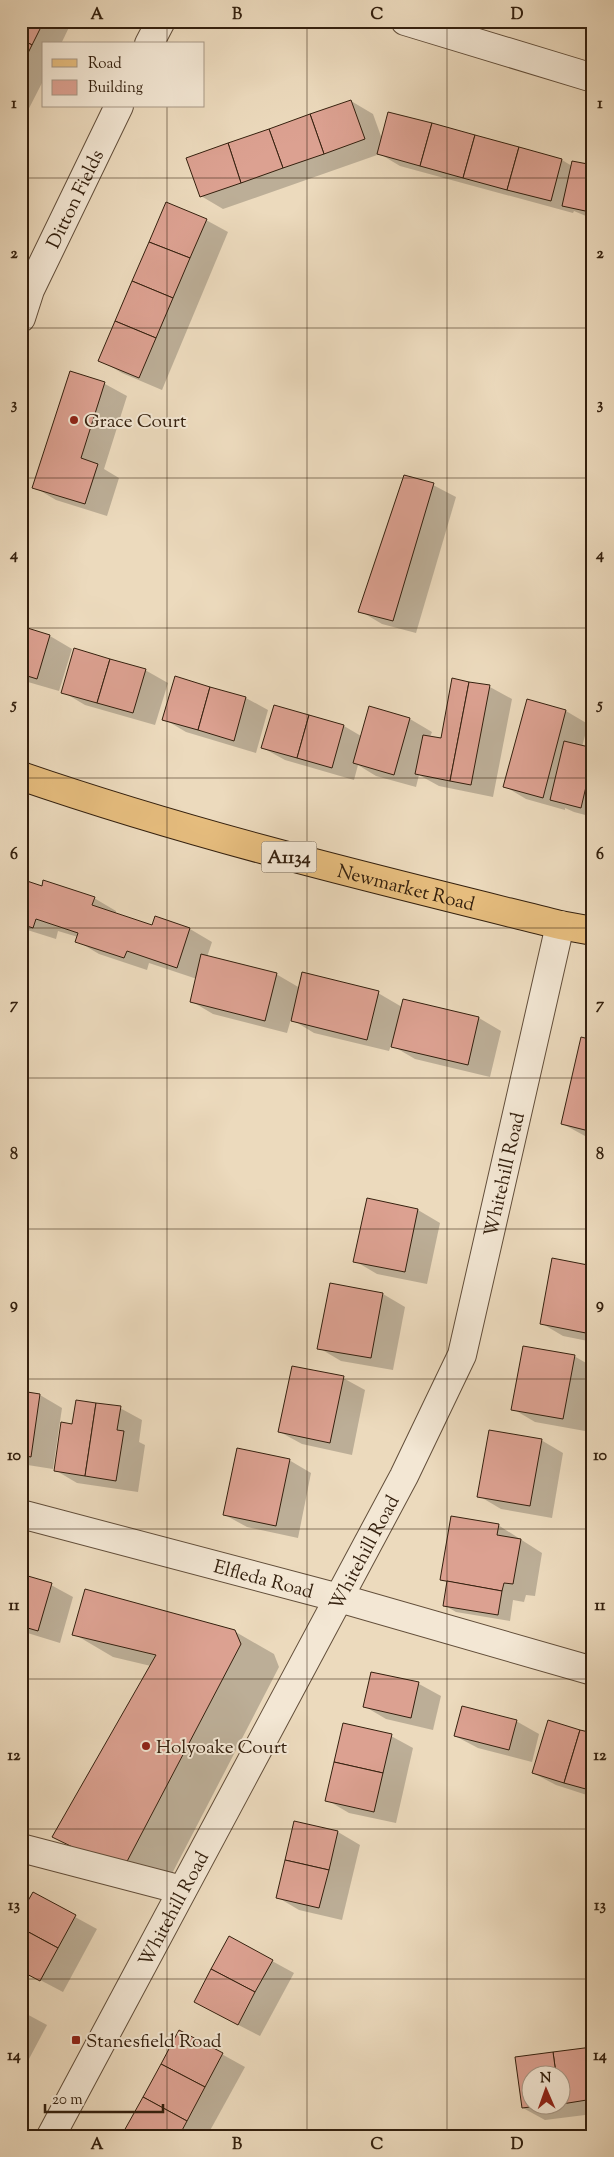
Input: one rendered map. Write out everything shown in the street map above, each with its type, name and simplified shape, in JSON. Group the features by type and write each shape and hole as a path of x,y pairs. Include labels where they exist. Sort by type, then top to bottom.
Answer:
{"main road":[{"name":"Newmarket Road","path":"21,776 74,794 285,856 560,925 593,931"}],"street":[{"path":"151,42 161,21"},
{"path":"406,21 593,78"},
{"name":"Ditton Fields","path":"21,318 30,290 118,108"},
{"name":"Whitehill Road","path":"51,2136 340,1598 404,1476 462,1355 560,925"},
{"name":"Elfleda Road","path":"21,1514 340,1598 593,1671"},
{"path":"21,1848 182,1890"}],"building":[{"path":"21,21 44,21 32,45 21,39"},
{"path":"21,39 32,45 21,67"},
{"path":"351,100 365,139 324,154 310,114"},
{"path":"388,112 432,123 420,166 377,154"},
{"path":"310,114 324,154 283,168 269,129"},
{"path":"432,123 475,135 463,178 420,166"},
{"path":"269,129 283,168 241,183 228,143"},
{"path":"475,135 519,147 507,190 463,178"},
{"path":"228,143 241,183 200,197 186,158"},
{"path":"519,147 562,159 551,201 507,190"},
{"path":"572,161 593,165 593,199 590,212 562,206"},
{"path":"166,202 207,219 190,258 149,242"},
{"path":"149,242 190,258 173,298 132,281"},
{"path":"132,281 173,298 156,338 115,321"},
{"path":"115,321 156,338 139,378 98,361"},
{"name":"Grace Court","path":"70,371 105,382 81,458 98,464 85,504 32,488"},
{"path":"404,475 434,483 393,621 358,612"},
{"path":"21,626 50,635 37,679 21,674"},
{"path":"74,648 110,659 97,703 61,693"},
{"path":"110,659 146,669 133,713 97,703"},
{"path":"175,676 210,687 198,730 162,720"},
{"path":"452,678 469,682 450,781 415,774 423,735 441,738"},
{"path":"469,682 490,685 471,785 450,781"},
{"path":"210,687 246,697 234,741 198,730"},
{"path":"527,699 566,710 543,798 503,787"},
{"path":"274,705 309,715 297,758 261,748"},
{"path":"369,706 410,718 394,775 353,763"},
{"path":"309,715 344,725 332,768 297,758"},
{"path":"564,741 593,748 593,779 588,778 581,808 550,800"},
{"path":"21,879 42,886 43,880 95,897 92,905 152,925 155,916 190,928 177,968 127,951 124,958 75,942 78,933 36,919 33,928 21,924"},
{"path":"201,954 277,973 265,1021 190,1002"},
{"path":"302,972 379,991 367,1040 291,1021"},
{"path":"403,999 479,1017 468,1065 391,1047"},
{"path":"581,1037 593,1040 593,1132 561,1124"},
{"path":"367,1198 418,1209 405,1272 353,1262"},
{"path":"552,1258 593,1266 591,1334 540,1324"},
{"path":"330,1283 383,1293 371,1358 317,1349"},
{"path":"523,1346 575,1355 563,1419 511,1410"},
{"path":"292,1366 344,1376 330,1443 278,1432"},
{"path":"21,1391 40,1394 31,1457 21,1455"},
{"path":"76,1400 96,1403 85,1476 54,1471 61,1422 72,1424"},
{"path":"96,1403 121,1406 117,1430 124,1431 116,1481 85,1476"},
{"path":"489,1430 542,1439 530,1506 477,1497"},
{"path":"237,1448 290,1459 276,1526 223,1515"},
{"path":"451,1516 499,1524 497,1535 521,1539 513,1584 504,1583 502,1591 440,1580"},
{"path":"21,1574 52,1583 38,1631 21,1626"},
{"path":"447,1581 502,1591 498,1615 443,1606"},
{"name":"Holyoake Court","path":"85,1589 235,1630 241,1644 122,1871 52,1837 156,1655 72,1635"},
{"path":"371,1672 419,1682 411,1718 363,1707"},
{"path":"462,1706 517,1720 509,1750 454,1736"},
{"path":"548,1720 580,1730 564,1783 532,1773"},
{"path":"343,1723 392,1734 383,1773 334,1762"},
{"path":"580,1730 593,1733 593,1791 564,1783"},
{"path":"334,1762 383,1773 374,1812 325,1801"},
{"path":"294,1821 338,1831 329,1870 285,1860"},
{"path":"285,1860 329,1870 319,1908 276,1898"},
{"path":"33,1892 76,1915 58,1948 21,1928 21,1913"},
{"path":"21,1928 58,1948 40,1981 21,1971"},
{"path":"229,1936 273,1960 255,1992 211,1969"},
{"path":"211,1969 255,1992 238,2025 194,2002"},
{"path":"179,2030 223,2053 205,2087 161,2064"},
{"path":"592,2047 593,2099 572,2102 572,2064 555,2064 553,2052"},
{"path":"553,2052 555,2064 522,2064 522,2108 515,2057"},
{"path":"161,2064 205,2087 187,2121 143,2097"},
{"path":"143,2097 187,2121 179,2136 132,2136 124,2131"}],"place":[{"name":"Grace Court","path":"74,420"},
{"name":"Holyoake Court","path":"146,1746"},
{"name":"Stanesfield Road","path":"76,2040"}]}
